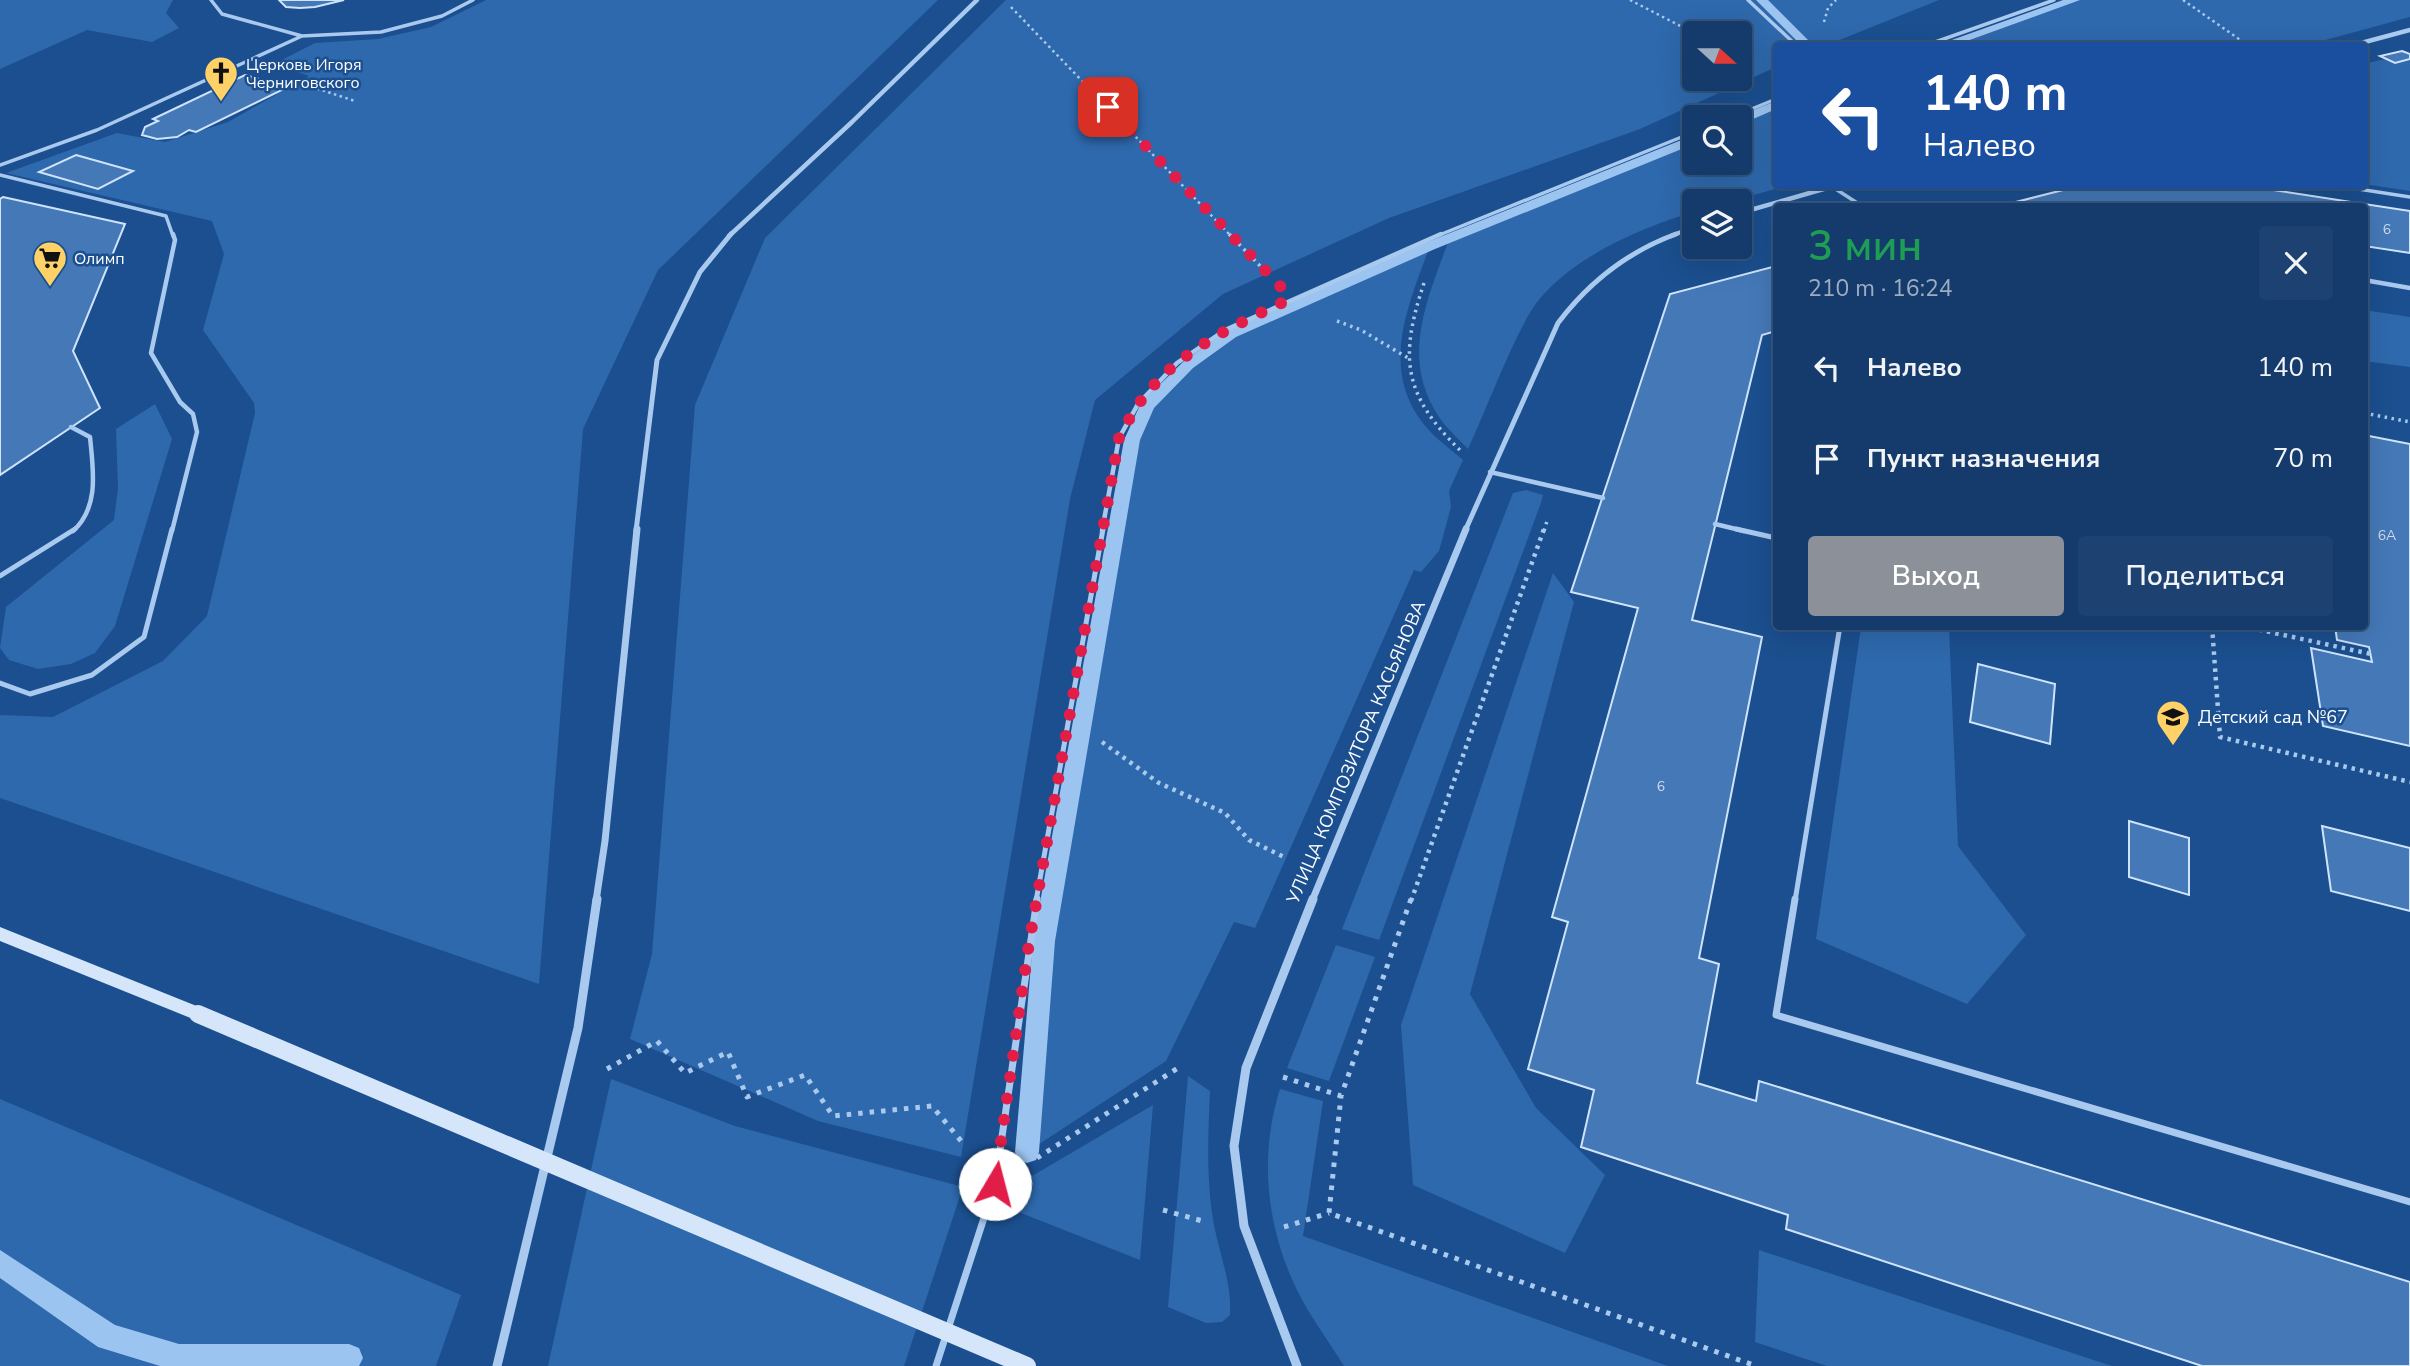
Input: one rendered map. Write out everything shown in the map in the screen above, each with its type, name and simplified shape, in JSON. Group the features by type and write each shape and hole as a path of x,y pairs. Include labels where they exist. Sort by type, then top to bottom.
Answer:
{"street":[{"path":"498,1366 578,1028 604,841 647,427 657,360 700,272 734,230 852,122 977,0"},
{"path":"2365,42 2410,30"},
{"path":"1774,203 1823,189"},
{"path":"1752,210 1773,203"},
{"name":"УЛИЦА КОМПОЗИТОРА КАСЬЯНОВА","path":"1297,1366 1244,1226 1234,1146 1246,1068 1489,472 1558,323 1580,294 1613,266 1651,243 1682,231"},
{"path":"0,934 198,1014 1027,1366"}],"lane":[{"path":"211,0 222,14 302,36 381,32 442,16 473,0"},
{"path":"1748,0 1793,42"},
{"path":"1935,42 2054,0"},
{"path":"0,165 97,131 302,36"},
{"path":"1752,109 1773,100"},
{"path":"936,1366 995,1184 1029,943 1119,438 1138,404 1177,363 1225,330 1443,233 1682,137"},
{"path":"0,175 166,216 175,240 151,353 180,402 193,414 197,432 144,637 92,675 30,694 0,683"},
{"path":"1837,189 1858,203"},
{"path":"2358,189 2410,197"},
{"path":"2368,281 2410,288"},
{"path":"0,576 54,544 85,518 93,486 90,437 71,427"},
{"path":"1489,472 1603,498"},
{"path":"1715,524 1773,537"},
{"path":"1839,630 1776,1015 2410,1202"}],"path":[{"path":"1004,0 1281,287 1286,301 1361,330 1408,358"},
{"path":"1629,0 1682,27"},
{"path":"2183,0 2243,42"},
{"path":"1443,233 1412,314 1408,358 1416,397 1431,422 1460,450 1489,472"},
{"path":"2368,414 2410,422"},
{"path":"1558,488 1341,1096 1329,1213 1756,1366"},
{"path":"2212,630 2220,737 2410,782"},
{"path":"2260,630 2371,654"},
{"path":"1068,728 1101,741 1159,783 1225,813 1249,840 1286,858"},
{"path":"606,1070 657,1041 685,1073 727,1052 747,1097 805,1075 833,1116 932,1106 995,1184 1178,1068"},
{"path":"1283,1077 1341,1096"}],"shaded area":[{"path":"0,0 173,0 166,13 179,28 152,42 87,30 0,69"},
{"path":"486,0 938,0 658,270 583,429 539,984 0,798 0,715 53,717 163,661 207,616 255,413 254,403 203,330 224,254 212,221 6,173 117,133 165,142 228,122 309,76 274,64 315,43 378,39 431,27"},
{"path":"1006,0 1939,0 1834,42 1773,42 1773,68 1752,78 1752,21 1682,21 1682,91 1723,91 1693,105 1682,105 1682,110 1640,129 1389,218 1223,294 1095,400 1070,499 961,1157 818,1121 630,1039 652,954 695,405 765,238"},
{"path":"2074,0 2410,0 2410,17 2318,42 1949,42"},
{"path":"2385,59 2395,63 2410,59 2410,191 2368,185 2368,63"},
{"path":"1773,106 1775,189 1752,195 1752,189 1682,189 1682,216 1601,250 1559,280 1541,297 1528,316 1468,449 1439,417 1427,395 1419,350 1426,305 1450,237 1682,144 1682,175 1752,175 1752,115"},
{"path":"1430,246 1406,315 1401,361 1404,384 1412,406 1427,428 1463,460 1449,491 1451,507 1439,551 1421,572 1414,570 1255,928 1234,922 1166,1061 1027,1152 1044,940 1132,440 1147,406 1188,365 1231,334"},
{"path":"2368,311 2410,317 2410,367 2368,362"},
{"path":"155,404 172,439 115,626 95,653 71,664 38,669 9,660 0,648 6,607 114,520 118,488 116,429"},
{"path":"1526,490 1543,495 1541,503 1379,940 1342,929 1513,493"},
{"path":"1553,573 1574,602 1470,994 1536,1108 1605,1175 1565,1253 1413,1185 1401,1025"},
{"path":"1861,630 1949,630 1958,846 2026,935 1967,1004 1816,939"},
{"path":"1336,945 1375,957 1329,1081 1287,1068"},
{"path":"1188,1076 1210,1091 1210,1192 1230,1304 1230,1315 1222,1322 1206,1323 1168,1307"},
{"path":"611,1079 735,1126 963,1187 904,1366 548,1366"},
{"path":"1280,1089 1323,1101 1303,1236 1668,1366 1344,1366 1296,1288 1278,1240 1272,1215 1269,1139"},
{"path":"0,1099 461,1295 436,1366 0,1366"},
{"path":"1153,1105 1140,1260 1011,1209 1020,1183"},
{"path":"1759,1250 2112,1366 1827,1366 1755,1342"}],"building":[{"path":"279,0 344,0 300,8 286,7"},
{"path":"2402,51 2410,54 2410,59 2395,63 2380,56"},
{"name":"Церковь Игоря Черниговского","path":"245,75 288,87 196,132 189,130 177,137 157,139 142,135 145,127 158,121 153,119"},
{"path":"76,155 133,171 98,189 39,172"},
{"path":"2067,189 2267,189 2358,203 2012,203"},
{"name":"Олимп","path":"3,197 125,224 73,351 100,408 0,475 0,199"},
{"path":"2368,205 2410,211 2410,253 2368,247"},
{"path":"1773,267 1773,332 1762,335 1692,620 1762,637 1699,958 1719,964 1697,1083 1756,1101 1759,1081 2410,1282 2410,1366 2202,1366 1786,1229 1788,1215 1581,1147 1594,1090 1528,1069 1568,922 1552,917 1638,608 1571,592 1670,294"},
{"path":"2368,436 2410,444 2410,746 2323,726 2311,648 2372,662 2369,647 2337,640 2336,630 2368,630"},
{"path":"1978,664 2055,684 2050,744 1970,722"},
{"path":"2129,821 2189,838 2189,895 2129,877"},
{"path":"2322,826 2410,848 2410,911 2331,891"}],"waterway":[{"path":"1762,0 1805,42"},
{"path":"1952,42 2074,0"},
{"path":"1752,115 1773,106"},
{"path":"1027,1152 1044,941 1132,440 1147,406 1188,365 1231,334 1430,246 1682,144"},
{"path":"0,1263 108,1337 179,1358 349,1358"}],"place":[{"name":"Церковь Игоря Черниговского","path":"221,103"},
{"name":"Олимп","path":"50,288"},
{"name":"Детский сад №67","path":"2173,747"}],"route":[{"path":"995,1184 1029,943 1119,438 1138,404 1177,363 1225,330 1286,301 1281,287 1108,107"}]}
